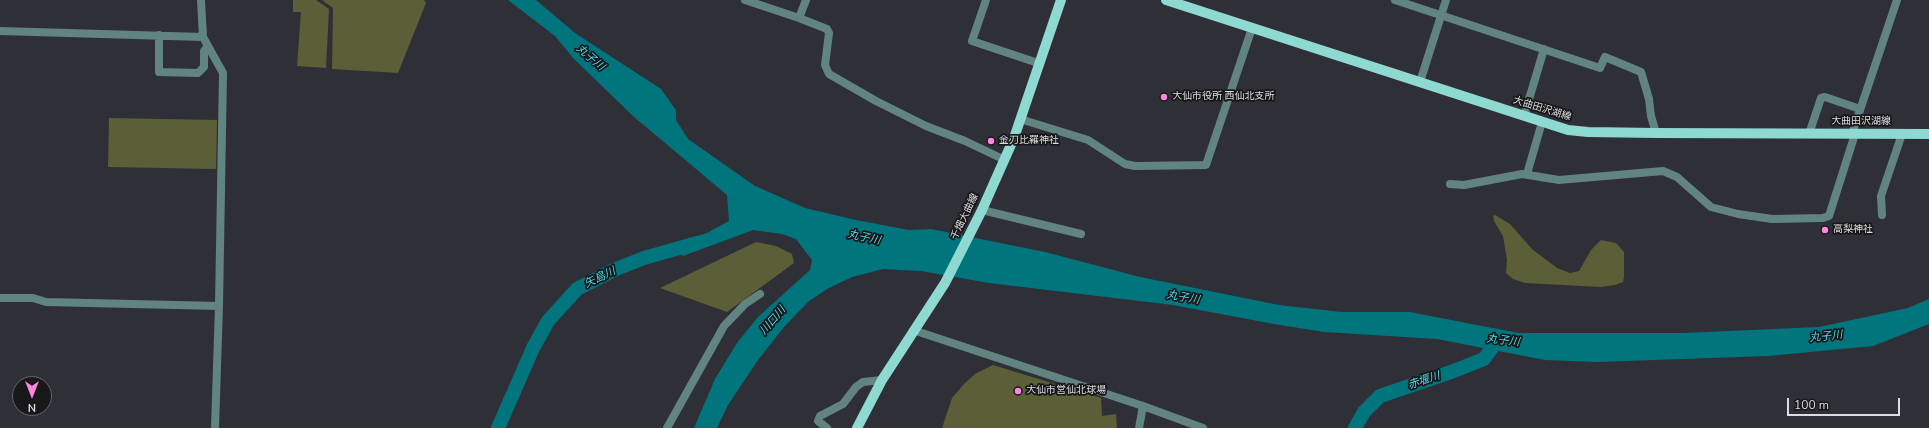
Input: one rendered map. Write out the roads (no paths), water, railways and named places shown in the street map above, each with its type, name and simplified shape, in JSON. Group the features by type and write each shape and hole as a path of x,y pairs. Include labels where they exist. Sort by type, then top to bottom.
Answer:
{"main road":[{"name":"千畑大曲線","path":"857,428 882,380 913,330 945,283 982,210 1014,138 1038,63 1061,0"},
{"name":"大曲田沢湖線","path":"1166,0 1568,130 1588,132 1656,133 1929,134"}],"street":[{"path":"201,0 203,36 223,73 219,306 215,428"},
{"path":"745,0 827,29 829,32 825,65 829,74 876,101 926,126 965,141 1005,160"},
{"path":"799,18 806,0"},
{"path":"986,0 972,41 1038,63"},
{"path":"1395,0 1600,68 1605,57 1641,72 1649,99 1651,116 1656,133"},
{"path":"1420,82 1446,0"},
{"path":"1450,184 1464,185 1527,174 1559,180 1663,171 1677,177 1711,207 1738,214 1772,219 1823,218 1829,216 1860,109 1896,0"},
{"path":"1020,119 1088,140 1125,164 1135,166 1206,165 1252,28"},
{"path":"0,31 203,36"},
{"path":"159,35 159,72 198,73 204,67 204,51 208,46"},
{"path":"1524,116 1544,49"},
{"path":"1809,134 1821,98 1825,97 1860,109"},
{"path":"1527,174 1542,122"},
{"path":"1882,214 1881,196 1902,134"},
{"path":"982,210 1081,234"},
{"path":"667,428 724,326 746,304 760,294"},
{"path":"0,298 33,298 46,302 219,306"},
{"path":"913,330 1143,406 1203,428"},
{"path":"827,428 818,421 820,416 843,404 856,387 863,382 882,380"},
{"path":"1139,428 1143,406"}],"water":[{"path":"508,0 536,0 575,33 661,89 676,110 676,120 688,139 755,186 805,208 856,220 909,230 931,229 1045,252 1140,277 1279,305 1341,312 1410,312 1518,333 1683,333 1819,327 1908,308 1929,299 1929,324 1873,346 1768,356 1597,362 1545,360 1437,339 1324,332 1173,305 989,283 921,271 883,269 852,277 827,289 808,302 784,327 758,360 728,405 717,428 694,428 715,379 737,343 758,317 810,270 812,260 796,239 782,234 753,230 683,256 675,243 707,233 729,221 727,195 633,116 574,59 555,36"}],"waterway":[{"name":"矢島川","path":"498,428 533,348 548,321 577,289 616,269 644,258 697,243"},
{"name":"赤堰川","path":"1355,428 1364,412 1380,396 1484,359 1497,341"}],"place":[{"name":"大仙市役所 西仙北支所","path":"1164,97"},
{"name":"金刀比羅神社","path":"991,141"},
{"name":"高梨神社","path":"1825,230"},
{"name":"大仙市営仙北球場","path":"1018,391"}],"water label":[{"name":"丸子川","path":"590,58"},
{"name":"丸子川","path":"864,238"},
{"name":"丸子川","path":"1183,298"},
{"name":"川口川","path":"773,321"},
{"name":"丸子川","path":"1826,337"},
{"name":"丸子川","path":"1503,341"}]}
